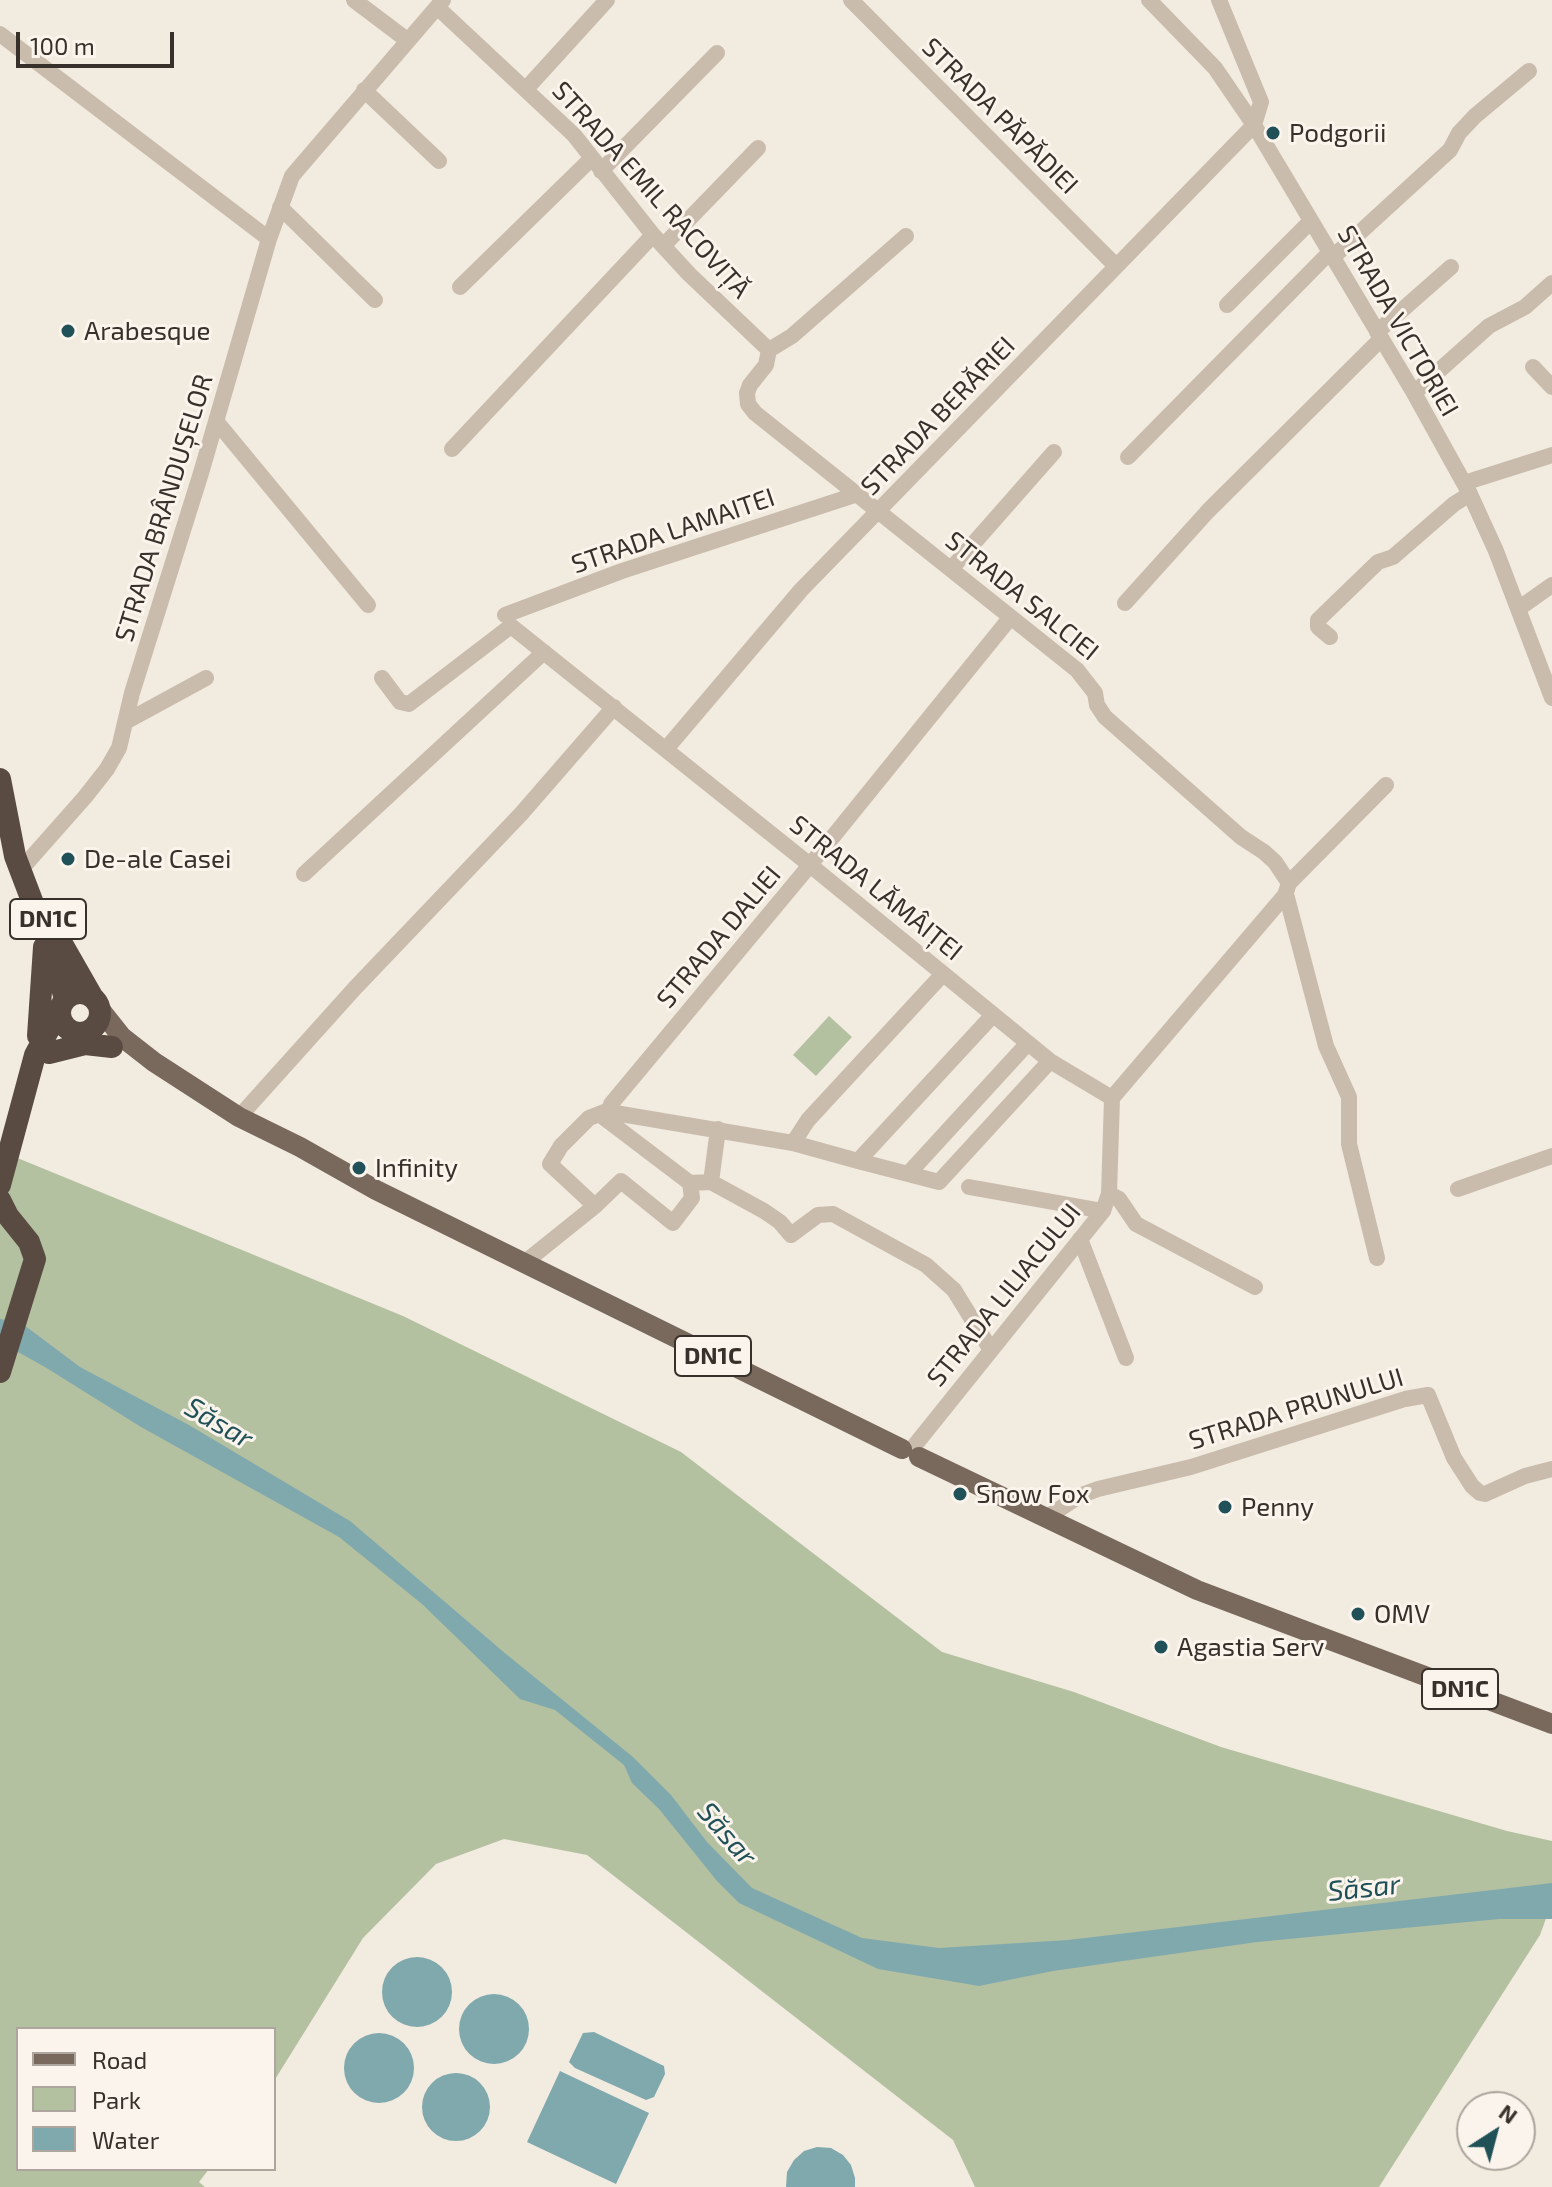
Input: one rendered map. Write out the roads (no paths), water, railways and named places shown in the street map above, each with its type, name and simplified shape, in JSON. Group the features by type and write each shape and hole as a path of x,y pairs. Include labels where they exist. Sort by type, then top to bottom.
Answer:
{"highway":[{"name":"DN1C","path":"0,779 15,856 53,956 63,1003 61,1021 67,1028 81,1032"},
{"name":"DN1C","path":"12,836 53,929 96,1003"},
{"path":"42,1054 45,937"},
{"path":"0,1185 27,1087 63,1003 76,993 96,1003 96,1024 42,1054"},
{"path":"42,1054 85,1044 112,1047"},
{"path":"0,1200 8,1216 29,1242 35,1259 2,1368"}],"main road":[{"name":"DN1C","path":"96,1003 122,1037 154,1062 239,1117 376,1190 1197,1590 1552,1724"},
{"name":"DN1C","path":"81,1032 112,1047 181,1094 234,1125 376,1190"}],"street":[{"path":"354,0 407,40"},
{"path":"526,89 607,0"},
{"name":"STRADA PĂPĂDIEI","path":"851,0 1116,266"},
{"name":"STRADA VICTORIEI","path":"1149,0 1215,68 1236,98 1414,393 1467,488 1552,698"},
{"path":"1219,0 1261,102 1254,125"},
{"name":"STRADA BRÂNDUȘELOR","path":"24,866 107,769 119,748 132,693 269,239 292,176 440,4"},
{"name":"STRADA EMIL RACOVIȚĂ","path":"440,4 574,135 658,241 769,350"},
{"path":"0,34 269,239"},
{"path":"460,287 717,53"},
{"path":"1128,457 1332,255 1450,150 1459,133 1475,116 1529,71"},
{"path":"1236,98 1254,84"},
{"path":"364,90 439,161"},
{"name":"STRADA BERĂRIEI","path":"666,749 801,590 1254,125"},
{"path":"452,449 658,241 758,148"},
{"path":"280,207 375,300"},
{"path":"1227,305 1311,221"},
{"path":"769,350 792,336 906,236"},
{"path":"1125,603 1208,511 1379,335 1451,267"},
{"path":"1414,393 1489,326 1525,307 1552,283"},
{"name":"STRADA SALCIEI","path":"769,350 766,365 747,393 748,404 755,413 1077,670 1095,693 1097,705 1105,717 1241,837 1275,862 1287,888"},
{"path":"1533,367 1552,387"},
{"path":"216,421 368,605"},
{"path":"951,569 1054,452"},
{"path":"1330,637 1318,627 1318,620 1378,562 1396,555 1454,504 1467,488 1552,455"},
{"name":"STRADA LAMAITEI","path":"382,678 400,702 409,704 508,621 622,571 858,494"},
{"path":"1518,609 1552,585"},
{"name":"STRADA DALIEI","path":"595,1206 550,1164 561,1146 589,1118 608,1107 1010,618"},
{"name":"STRADA LĂMÂIȚEI","path":"508,621 1050,1061 1112,1098"},
{"path":"304,874 544,652"},
{"path":"127,721 206,678"},
{"path":"239,1117 355,988 521,814 614,707"},
{"path":"1112,1098 1287,888 1386,785"},
{"path":"1287,888 1326,1046 1349,1097 1349,1144 1377,1258"},
{"path":"793,1143 808,1120 943,974"},
{"path":"858,1161 993,1015"},
{"path":"908,1174 1028,1043"},
{"path":"608,1107 621,1114 793,1143 939,1182 1050,1061"},
{"name":"STRADA LILIACULUI","path":"912,1450 1106,1202 1112,1098"},
{"path":"524,1263 621,1181 673,1223 692,1198 690,1183 608,1107"},
{"path":"711,1182 718,1129"},
{"path":"1458,1189 1552,1156"},
{"path":"690,1183 711,1182 764,1211 780,1222 791,1235 818,1215 833,1214 926,1265 954,1290 991,1350"},
{"path":"969,1187 1106,1202 1119,1199 1136,1224 1255,1287"},
{"path":"1080,1239 1126,1358"},
{"name":"STRADA PRUNULUI","path":"1046,1518 1079,1496 1098,1489 1191,1467 1405,1399 1428,1395 1454,1458 1480,1493 1485,1494 1525,1476 1552,1469"}],"water":[{"path":"0,1319 20,1322 80,1367 189,1425 350,1521 633,1757 671,1795 707,1842 752,1888 862,1938 939,1948 1068,1940 1552,1883 1552,1919 1499,1919 1257,1942 1053,1971 979,1986 878,1969 739,1903 717,1881 659,1809 632,1783 624,1765 555,1710 520,1699 422,1604 339,1537 141,1427 45,1367 0,1345"},
{"path":"417,1957 436,1963 446,1973 452,1992 446,2011 436,2021 417,2027 398,2021 388,2011 382,1992 388,1973 398,1963"},
{"path":"494,1994 513,2000 523,2010 529,2029 523,2048 513,2058 494,2064 475,2058 465,2048 459,2029 465,2010 475,2000"},
{"path":"594,2032 664,2066 665,2074 654,2097 646,2100 575,2068 569,2062 583,2033"},
{"path":"379,2033 398,2039 408,2049 414,2068 408,2087 398,2097 379,2103 360,2097 350,2087 344,2068 350,2049 360,2039"},
{"path":"560,2071 649,2113 616,2184 527,2142"},
{"path":"449,2073 463,2073 475,2078 485,2088 490,2107 485,2126 475,2136 463,2141 449,2141 437,2136 427,2126 422,2114 422,2100 427,2088 437,2078"},
{"path":"817,2147 831,2148 843,2155 851,2165 855,2187 786,2187 787,2172 794,2160 804,2151"}],"place":[{"name":"Podgorii","path":"1273,133"},
{"name":"Arabesque","path":"68,331"},
{"name":"De-ale Casei","path":"68,859"},
{"name":"Infinity","path":"359,1168"},
{"name":"Snow Fox","path":"960,1494"},
{"name":"Penny","path":"1225,1507"},
{"name":"OMV","path":"1358,1614"},
{"name":"Agastia Serv","path":"1161,1647"}],"water label":[{"name":"Săsar","path":"219,1423"},
{"name":"Săsar","path":"727,1834"},
{"name":"Săsar","path":"1364,1888"}]}
